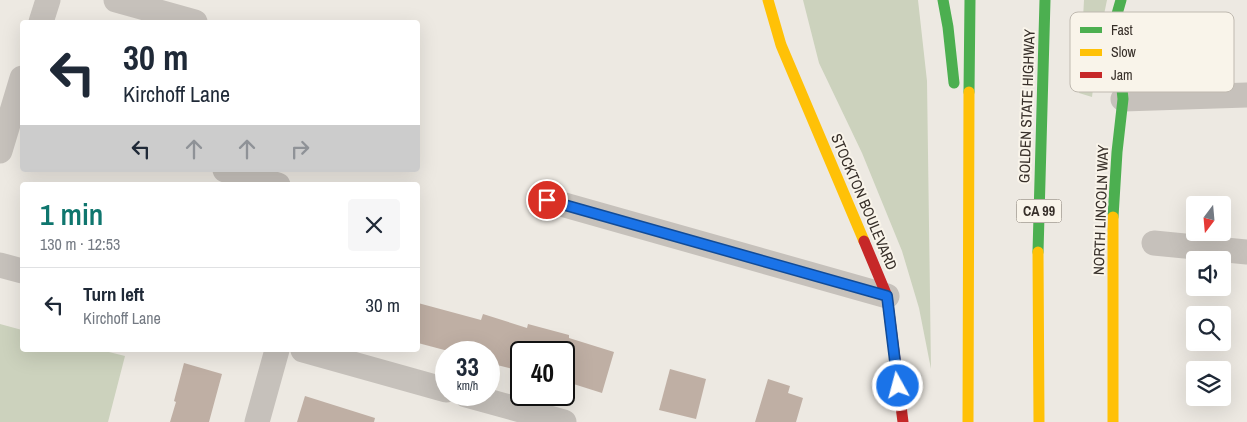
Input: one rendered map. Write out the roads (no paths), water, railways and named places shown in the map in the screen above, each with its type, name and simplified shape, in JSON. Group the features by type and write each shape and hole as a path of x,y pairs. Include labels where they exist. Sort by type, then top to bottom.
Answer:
{"main road":[{"name":"STOCKTON BOULEVARD","path":"768,0 781,45 887,296 903,422"},
{"path":"943,0 948,27 955,94"},
{"path":"968,422 970,0"},
{"name":"GOLDEN STATE HIGHWAY","path":"1039,422 1038,226 1045,0"},
{"name":"NORTH LINCOLN WAY","path":"1112,422 1113,221 1122,92"},
{"path":"958,113 968,210"}],"street":[{"path":"42,20 48,0"},
{"path":"116,0 188,20"},
{"path":"0,151 20,84"},
{"path":"1123,99 1247,95"},
{"path":"232,172 267,182"},
{"path":"547,200 887,296"},
{"path":"1154,243 1247,252"},
{"path":"0,264 20,270"},
{"path":"257,422 276,352"},
{"path":"310,352 435,387"},
{"path":"500,404 564,422"}]}
